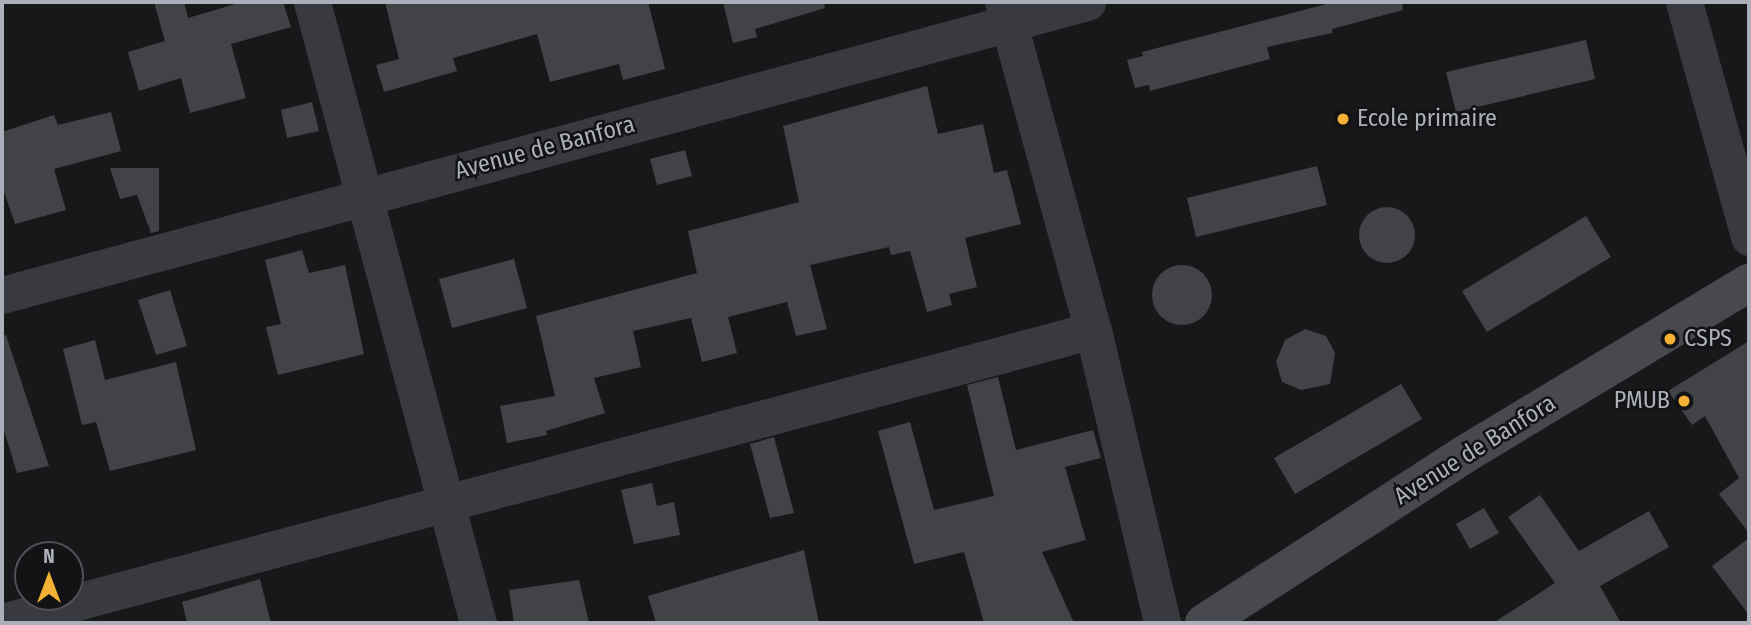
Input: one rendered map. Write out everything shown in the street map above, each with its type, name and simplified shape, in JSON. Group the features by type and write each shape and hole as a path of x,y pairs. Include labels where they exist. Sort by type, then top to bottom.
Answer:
{"main road":[{"name":"Avenue de Banfora","path":"1204,623 1465,454 1749,283"}],"street":[{"path":"312,2 478,623"},
{"name":"Avenue de Banfora","path":"2,295 365,197 1006,12 1087,2"},
{"path":"1684,2 1749,237"},
{"path":"1006,12 1093,330 1162,623"},
{"path":"2,622 1093,330"}],"building":[{"path":"154,2 184,2 188,18 242,2 283,2 291,27 231,44 246,98 190,113 181,78 139,91 128,52 165,41"},
{"path":"385,2 648,2 665,69 623,80 619,64 550,82 537,34 453,58 457,71 384,92 376,65 399,59"},
{"path":"723,2 824,2 825,8 755,29 757,37 733,43"},
{"path":"1334,2 1402,2 1403,10 1332,29 1332,33 1267,47 1270,59 1150,91 1149,85 1135,88 1127,60 1143,56 1142,52"},
{"path":"1586,40 1595,79 1456,112 1446,72"},
{"path":"927,86 938,134 983,124 994,173 1007,170 1021,224 965,238 977,287 949,294 952,305 927,312 910,251 891,255 889,247 810,265 827,329 796,336 787,302 728,317 737,353 702,362 691,318 633,331 641,367 594,378 605,413 546,431 547,435 507,443 500,406 555,396 536,316 697,273 688,231 799,202 783,126"},
{"path":"312,102 319,131 287,138 281,110"},
{"path":"111,112 121,151 54,169 66,210 15,224 2,186 2,132 54,115 58,125"},
{"path":"685,150 692,176 657,185 650,159"},
{"path":"1317,166 1327,205 1196,237 1187,198"},
{"path":"110,168 159,168 159,231 151,233 137,195 120,199"},
{"path":"1381,207 1393,207 1403,211 1411,219 1415,235 1411,251 1403,259 1393,263 1381,263 1371,259 1363,251 1359,241 1359,229 1363,219 1371,211"},
{"path":"1586,216 1611,257 1487,332 1462,291"},
{"path":"302,250 309,273 345,265 364,354 278,375 266,327 281,324 265,260"},
{"path":"514,259 527,308 452,328 439,279"},
{"path":"1176,265 1188,265 1207,278 1212,295 1210,307 1199,320 1188,325 1176,325 1157,312 1152,301 1152,289 1165,270"},
{"path":"170,290 187,346 156,355 138,300"},
{"path":"1305,329 1326,336 1335,353 1330,384 1301,390 1282,382 1276,362 1285,340"},
{"path":"6,335 49,466 17,473 2,424 2,336"},
{"path":"95,340 105,380 176,362 196,450 110,471 96,422 82,425 63,349"},
{"path":"1749,341 1749,533 1719,494 1739,478 1705,416 1692,425 1668,391"},
{"path":"998,377 1016,450 1093,430 1101,458 1065,467 1086,540 1042,552 1074,623 984,623 964,552 914,564 878,431 910,422 934,510 994,496 967,385"},
{"path":"1401,384 1422,419 1295,494 1274,458"},
{"path":"774,437 794,513 770,518 750,444"},
{"path":"652,483 657,506 674,502 680,535 634,544 621,490"},
{"path":"1540,495 1579,551 1649,511 1669,547 1600,586 1621,623 1493,623 1555,583 1508,517"},
{"path":"1484,508 1499,533 1470,549 1456,524"},
{"path":"1749,538 1749,615 1712,566"},
{"path":"804,550 819,623 656,623 648,596"},
{"path":"260,579 271,623 187,623 182,602"},
{"path":"579,580 589,623 514,623 509,590"}],"place":[{"name":"Ecole primaire","path":"1343,119"},
{"name":"CSPS","path":"1670,339"},
{"name":"PMUB","path":"1684,401"}]}
